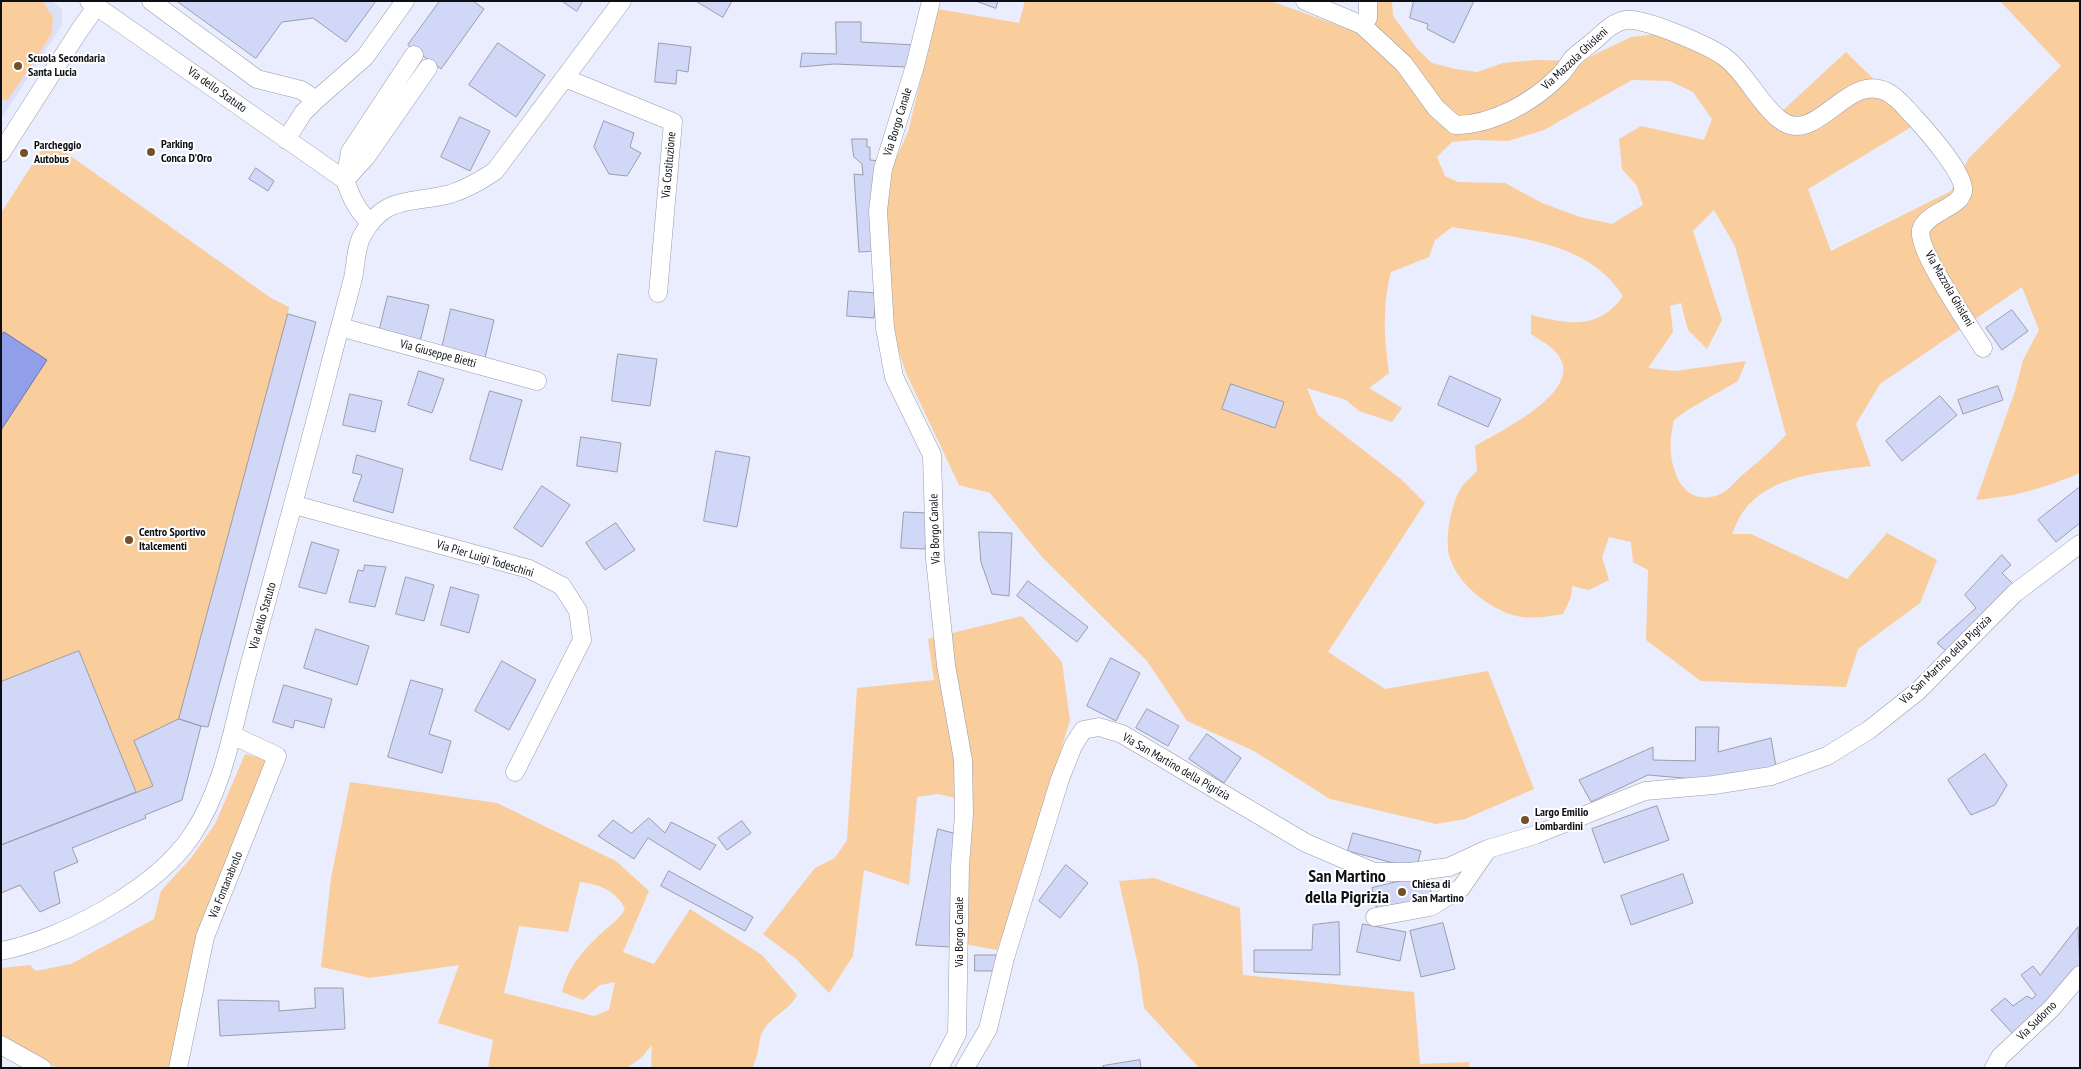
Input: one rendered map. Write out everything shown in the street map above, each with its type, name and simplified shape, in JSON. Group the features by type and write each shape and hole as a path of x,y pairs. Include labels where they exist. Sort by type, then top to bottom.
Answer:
{"street":[{"path":"151,1 257,79 302,90 316,100"},
{"path":"286,140 303,113 365,57 405,1"},
{"path":"414,55 350,152 345,180 352,200 363,216 371,223 383,209 399,202 449,194 472,186 495,171 622,1"},
{"name":"Via Borgo Canale","path":"931,1 914,66 883,169 878,211 885,328 894,377 932,455 935,559 946,665 963,760 964,814 960,866 958,1034 939,1068"},
{"name":"Via Mazzola Ghisleni","path":"1306,1 1362,25 1404,64 1436,108 1455,125 1490,119 1525,103 1561,74 1573,58 1614,24 1628,19 1678,34 1728,59 1767,108 1790,127 1800,128 1814,121 1854,93 1869,88 1889,93 1928,132 1945,153 1962,182 1964,188 1962,195 1955,203 1927,220 1921,230 1921,239 1928,257 1983,348"},
{"path":"1362,25 1368,18 1368,1"},
{"path":"1,153 79,31 93,4"},
{"name":"Via dello Statuto","path":"93,4 345,180"},
{"path":"345,180 366,158 428,68"},
{"name":"Via Costituzione","path":"565,78 673,122 658,293"},
{"name":"Via dello Statuto","path":"1,951 36,942 96,914 146,885 192,836 219,778 232,734 248,670 295,505 362,236 371,223"},
{"name":"Via Giuseppe Bietti","path":"340,327 537,381"},
{"name":"Via Pier Luigi Todeschini","path":"295,505 529,569 562,586 578,611 582,640 516,772"},
{"name":"Via San Martino della Pigrizia","path":"965,1068 988,1029 1005,958 1060,779 1073,746 1083,730 1099,727 1122,734 1306,843 1374,872 1410,872 1449,867 1488,849 1535,835 1645,791 1714,785 1771,776 1827,756 1869,730 1918,691 2015,593 2080,544"},
{"name":"Via Fontanabrolo","path":"178,1068 205,937 277,756 232,734"},
{"path":"1375,916 1430,907 1461,888 1488,849"},
{"name":"Via Sudorno","path":"1994,1068 2000,1057 2051,1009 2080,975"},
{"path":"1,1045 42,1068"}],"shaded area":[{"name":"Scuola Secondaria Santa Lucia","path":"1,1 52,1 62,9 62,25 1,119"},
{"name":"Scuola Secondaria Santa Lucia","path":"3,1 43,1 53,18 51,35 7,101 1,98 1,4"},
{"path":"1025,1 1271,1 1362,34 1365,1 1392,1 1393,16 1419,51 1432,63 1477,72 1503,63 1536,60 1581,61 1631,37 1666,33 1735,69 1780,113 1846,52 1918,123 1808,189 1831,251 1951,191 1969,158 2061,66 2000,1 2080,1 2080,473 2029,491 1976,500 2015,391 2023,360 2039,330 2022,287 1880,384 1856,424 1871,466 1818,473 1784,482 1754,500 1742,513 1732,534 1751,534 1847,579 1887,533 1937,560 1920,603 1858,649 1846,687 1701,681 1646,640 1648,570 1633,562 1631,542 1609,537 1602,557 1609,580 1589,590 1572,586 1571,597 1563,614 1528,618 1507,613 1477,595 1460,578 1454,568 1448,550 1448,532 1454,503 1461,488 1477,471 1475,446 1532,412 1557,388 1563,375 1562,362 1556,353 1531,334 1531,315 1557,321 1582,322 1593,320 1613,307 1623,296 1608,277 1590,263 1569,252 1523,238 1452,227 1435,240 1429,257 1391,272 1385,309 1389,373 1369,388 1402,408 1392,422 1359,411 1346,400 1307,388 1318,415 1402,480 1425,503 1328,652 1385,689 1488,671 1534,789 1465,819 1436,824 1330,799 1254,751 1187,721 1147,661 1042,557 990,493 959,485 906,373 888,318 883,235 889,174 908,132 938,9 1019,23","holes":["1632,80 1670,81 1693,92 1712,119 1704,140 1641,126 1619,139 1622,169 1637,186 1643,205 1612,224 1580,217 1542,203 1505,183 1458,182 1445,176 1437,157 1452,142 1474,140 1508,141 1544,130","1714,210 1735,246 1786,435 1727,490 1705,498 1698,497 1686,490 1677,477 1672,463 1671,449 1674,420 1689,409 1738,381 1746,361 1675,371 1648,368 1673,332 1670,306 1681,303 1688,330 1707,349 1722,320 1693,231"]},
{"name":"Centro Sportivo Italcementi","path":"48,140 271,298 289,307 288,314 316,322 208,727 201,726 182,800 145,815 146,818 72,848 78,862 54,872 60,903 40,912 20,886 1,893 1,845 136,792 79,651 1,682 1,430 47,360 4,332 1,336 1,213"},
{"path":"1022,616 1062,662 1070,720 1016,899 997,950 964,944 969,801 938,794 917,797 909,885 864,870 853,956 829,993 796,959 763,934 815,868 835,858 847,840 857,688 934,680 928,639"},
{"path":"245,754 264,759 266,765 174,1068 62,1068 53,1066 1,1035 1,968 30,965 36,971 71,964 154,919 161,891 191,858 215,824"},
{"path":"350,782 497,803 616,861 649,891 623,952 654,964 690,909 762,955 797,995 790,1005 771,1021 763,1031 752,1068 651,1068 652,1045 641,1058 627,1068 488,1068 493,1040 438,1023 459,965 370,978 321,967 331,878","holes":["580,882 612,893 625,909 579,957 569,974 562,992 583,1000 600,985 615,982 609,1010 594,1016 504,993 519,926 568,932"]},
{"path":"1154,878 1240,908 1243,975 1414,992 1420,1064 1469,1062 1469,1068 1199,1068 1144,1008 1138,965 1119,881"}],"water":[{"path":"4,332 47,360 1,430 1,336"}],"building":[{"path":"177,1 376,1 346,42 313,18 282,22 256,58"},
{"path":"440,1 473,1 484,9 441,69 408,45"},
{"path":"562,1 583,1 577,11"},
{"path":"696,1 732,1 723,17"},
{"path":"976,1 998,1 996,8"},
{"path":"1414,1 1474,1 1454,43 1427,29 1428,24 1410,18"},
{"path":"836,22 861,22 861,42 915,45 907,67 834,64 800,67 802,53 836,54"},
{"path":"498,43 545,75 516,117 469,85"},
{"path":"659,43 691,47 688,72 677,70 676,84 655,82"},
{"path":"460,117 490,131 470,171 441,157"},
{"path":"604,121 634,133 630,147 641,153 627,176 609,174 594,147"},
{"path":"852,139 867,139 867,147 870,147 870,160 881,161 876,251 859,252 854,174 863,175 862,164 854,157"},
{"path":"256,168 274,181 268,191 249,179"},
{"path":"849,291 876,293 874,318 847,316"},
{"path":"388,296 429,305 420,342 379,332"},
{"path":"451,309 494,320 485,358 442,348"},
{"path":"2012,310 2028,331 2002,350 1986,328"},
{"path":"288,314 316,322 208,727 201,726 179,719"},
{"path":"618,354 657,359 650,406 612,401"},
{"path":"419,371 444,379 432,413 408,405"},
{"path":"1450,376 1501,399 1488,427 1438,405"},
{"path":"1231,384 1284,402 1275,428 1222,409"},
{"path":"1998,386 2003,400 1963,414 1958,400"},
{"path":"490,391 522,400 502,470 470,460"},
{"path":"350,394 382,401 375,432 343,425"},
{"path":"1940,396 1957,415 1902,461 1886,441"},
{"path":"581,437 621,443 617,472 577,466"},
{"path":"716,451 750,457 737,527 704,521"},
{"path":"357,455 403,469 393,513 353,501 362,475 353,473"},
{"path":"542,486 570,505 542,547 514,528"},
{"path":"2080,487 2080,523 2056,542 2038,520"},
{"path":"904,512 928,513 925,549 901,548"},
{"path":"616,523 635,550 605,570 586,543"},
{"path":"979,532 1012,533 1009,596 992,594 981,562"},
{"path":"312,542 339,550 326,594 299,587"},
{"path":"2002,555 2011,565 2002,573 2014,585 1948,653 1937,643 1976,608 1965,595"},
{"path":"365,565 386,567 375,607 349,602 358,570 363,571"},
{"path":"406,577 434,585 424,621 396,614"},
{"path":"1028,581 1088,627 1077,642 1017,596"},
{"path":"451,587 479,595 469,633 441,625"},
{"path":"316,629 369,646 357,685 304,668"},
{"path":"79,651 136,792 1,845 1,682"},
{"path":"1111,658 1140,673 1116,721 1087,706"},
{"path":"502,661 536,680 509,730 475,711"},
{"path":"411,680 443,689 429,734 451,741 442,773 388,757"},
{"path":"284,685 332,699 324,728 295,720 293,728 273,722"},
{"path":"1147,709 1179,726 1168,746 1136,728"},
{"path":"179,719 201,726 182,800 145,815 146,818 72,848 78,862 54,872 60,903 40,912 20,885 1,893 1,845 153,786 134,741"},
{"path":"1696,727 1719,727 1718,752 1771,738 1776,767 1716,781 1648,775 1591,802 1579,780 1653,747 1653,760 1695,761"},
{"path":"1207,734 1241,758 1224,783 1189,759"},
{"path":"1985,754 2007,785 1995,805 1971,815 1948,780"},
{"path":"1657,806 1669,840 1604,863 1592,829"},
{"path":"649,818 665,833 671,822 716,845 700,870 648,838 634,859 598,836 613,820 631,833"},
{"path":"742,821 751,833 727,850 718,838"},
{"path":"938,829 957,834 950,947 916,945"},
{"path":"1353,833 1421,851 1416,869 1348,851"},
{"path":"1066,865 1088,883 1060,918 1039,901"},
{"path":"669,871 753,917 745,931 661,886"},
{"path":"1683,874 1693,903 1631,925 1621,896"},
{"name":"Chiesa di San Martino","path":"1427,875 1432,897 1377,910 1372,888"},
{"path":"1339,922 1340,975 1254,972 1254,950 1312,950 1313,925"},
{"path":"1443,923 1455,969 1421,977 1410,931"},
{"path":"1363,924 1406,932 1400,961 1357,952"},
{"path":"2078,927 2080,969 2016,1037 1991,1010 2005,998 2013,1006 2027,996 2032,999 2036,995 2021,975 2033,966 2040,975"},
{"path":"975,955 996,955 996,971 975,971"},
{"path":"315,988 343,988 345,1029 220,1036 218,1000 279,1001 279,1011 315,1008"},
{"path":"1140,1060 1141,1068 1104,1068 1103,1066"}],"place":[{"name":"Scuola Secondaria Santa Lucia","path":"18,66"},
{"name":"Parking Conca D'Oro","path":"151,152"},
{"name":"Parcheggio Autobus","path":"24,153"},
{"name":"Centro Sportivo Italcementi","path":"129,540"},
{"name":"Largo Emilio Lombardini","path":"1525,820"},
{"name":"Chiesa di San Martino","path":"1402,892"}],"district":[{"name":"San Martino della Pigrizia","path":"1347,888"}]}
